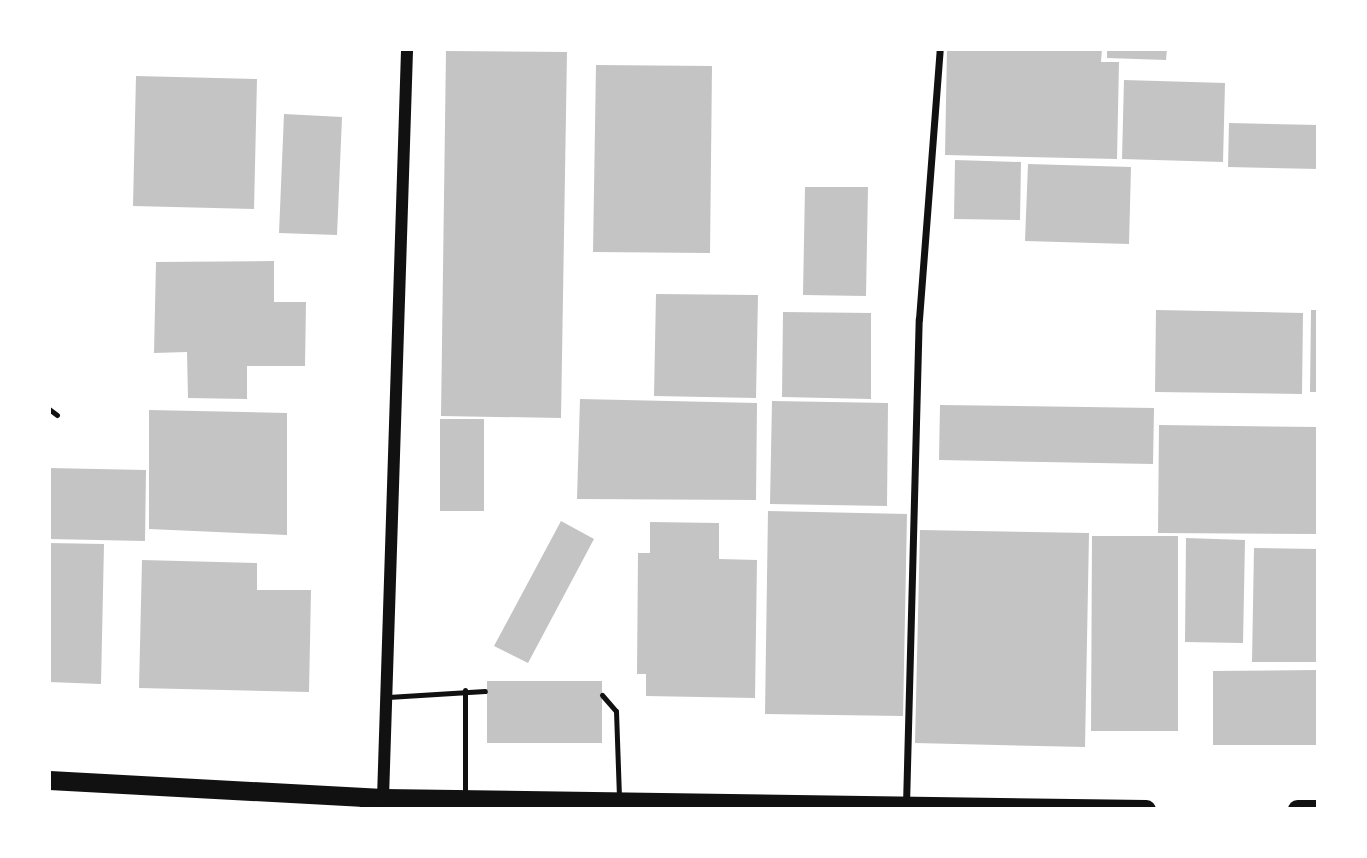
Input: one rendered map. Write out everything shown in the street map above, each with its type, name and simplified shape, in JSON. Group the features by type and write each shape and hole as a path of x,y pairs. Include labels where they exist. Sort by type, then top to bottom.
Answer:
{"highway":[{"path":"49,780 383,798 416,804 465,799 619,801 649,805 1146,809"},
{"path":"1297,809 1318,809"}],"street":[{"path":"365,809 383,798 407,49"},
{"path":"906,806 919,319 940,49"}],"lane":[{"path":"49,409 57,415"},
{"path":"465,690 465,799"},
{"path":"388,697 465,690 485,691"},
{"path":"602,695 616,711 619,801"}],"building":[{"path":"947,49 1102,49 1101,62 1119,62 1117,159 945,155"},
{"path":"1107,49 1167,49 1166,60 1107,58"},
{"path":"446,51 567,52 561,418 441,416"},
{"path":"596,65 712,66 710,253 593,252"},
{"path":"136,76 257,79 254,209 133,206"},
{"path":"1124,80 1225,83 1223,162 1122,159"},
{"path":"284,114 342,117 337,235 279,233"},
{"path":"1229,123 1318,125 1318,169 1228,167"},
{"path":"955,160 1021,162 1020,220 954,219"},
{"path":"1028,164 1131,167 1129,244 1025,241"},
{"path":"805,187 868,187 866,296 803,295"},
{"path":"274,261 274,302 306,302 305,366 247,366 247,399 188,398 187,352 154,353 156,262"},
{"path":"656,294 758,295 756,398 654,396"},
{"path":"1156,310 1303,313 1302,394 1155,392"},
{"path":"1311,310 1318,310 1318,392 1310,392"},
{"path":"783,312 871,313 871,399 782,397"},
{"path":"580,399 757,403 756,500 577,499"},
{"path":"772,401 888,403 887,506 770,504"},
{"path":"940,405 1154,408 1153,464 939,460"},
{"path":"149,410 287,413 287,535 149,529"},
{"path":"440,419 484,419 484,511 440,511"},
{"path":"1159,425 1318,427 1318,534 1158,533"},
{"path":"49,468 146,470 145,541 49,539"},
{"path":"768,511 907,514 903,716 765,714"},
{"path":"561,521 594,539 528,663 494,646"},
{"path":"650,522 719,523 719,559 757,560 755,698 646,696 646,674 637,674 638,553 650,553"},
{"path":"920,530 1089,533 1085,747 915,743"},
{"path":"1092,536 1178,536 1178,731 1091,731"},
{"path":"1186,538 1245,540 1243,643 1185,642"},
{"path":"49,543 104,544 101,684 49,682"},
{"path":"1254,548 1318,549 1318,662 1252,662"},
{"path":"142,560 257,563 257,590 311,590 309,692 139,688"},
{"path":"1318,670 1318,745 1213,745 1213,671"},
{"path":"487,681 602,681 602,743 487,743"}]}
